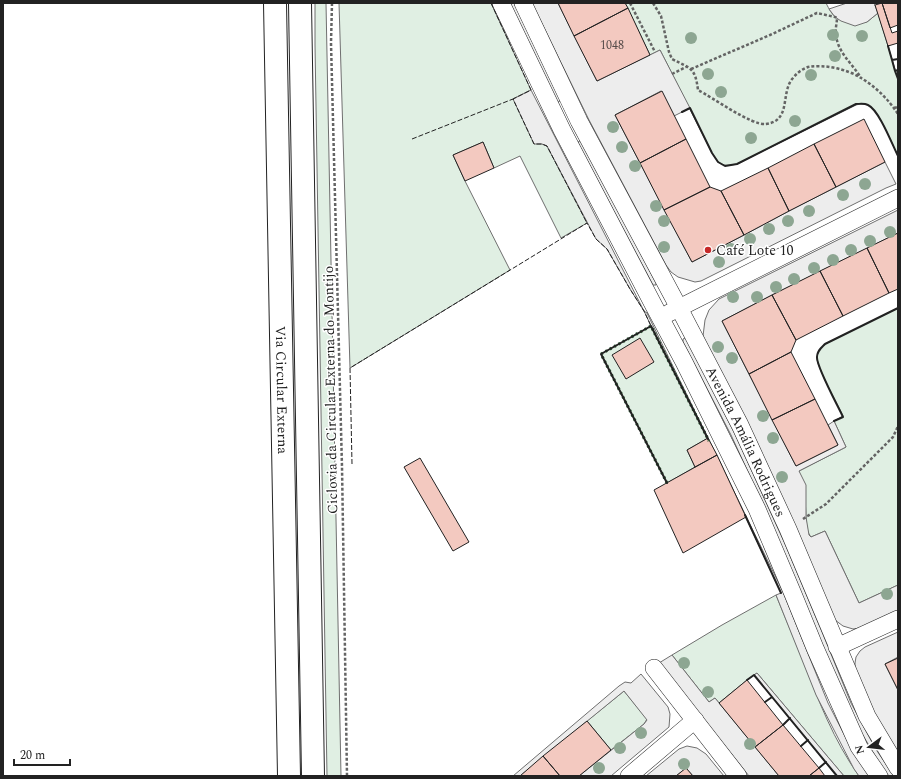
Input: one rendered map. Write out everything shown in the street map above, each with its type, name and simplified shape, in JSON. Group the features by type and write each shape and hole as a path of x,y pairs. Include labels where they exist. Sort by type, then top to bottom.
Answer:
{"main road":[{"name":"Via Circular Externa","path":"275,3 289,776"},
{"name":"Via Circular Externa","path":"300,3 313,776"}],"street":[{"name":"Avenida Amália Rodrigues","path":"500,3 562,130 684,362 757,509 815,648 859,747 879,776"},
{"name":"Avenida Amália Rodrigues","path":"523,3 579,121 740,425 788,530 867,716 898,768"},
{"path":"562,130 579,121"},
{"path":"660,317 898,198"},
{"path":"837,647 898,619"},
{"path":"654,668 738,776"},
{"path":"629,776 695,720"}],"path":[{"name":"Ciclovia da Circular Externa do Montijo","path":"332,3 331,43 342,475 347,776"},
{"path":"630,3 655,52"},
{"path":"653,3 661,16 672,59 691,69 696,77 698,90 745,118 765,125 775,121 781,116 788,85 792,79 799,72 807,68 821,66 843,70 861,78 876,89 898,114"},
{"path":"691,69 817,13 837,18 836,33 838,44 861,78"},
{"path":"672,74 686,67"},
{"path":"894,108 898,107"},
{"path":"788,530 826,504 893,437 898,426"}],"green space":[{"path":"315,3 326,3 341,776 327,776"},
{"path":"339,3 491,3 531,90 513,99 542,144 547,146 587,223 561,238 520,156 494,168 483,142 453,155 510,270 350,368"},
{"path":"625,3 826,3 829,10 837,18 867,22 878,13 898,79 898,156 876,113 868,105 862,104 856,105 737,164 725,165 719,163 712,153 660,50 650,55"},
{"path":"898,308 898,585 859,603 825,531 811,537 807,530 805,503 799,471 846,447 834,421 843,416 820,368 817,357 818,351 825,344"},
{"path":"651,326 708,438 687,450 695,467 667,483 601,354"},
{"path":"776,595 827,720 850,763 859,776 844,776 757,673 719,703 715,698 709,702 672,655"},
{"path":"624,691 647,719 644,724 611,750 587,721"}],"shaded area":[{"path":"510,3 514,3 560,100 559,102 557,102"},
{"path":"532,3 558,3 597,81 660,50 690,108 674,116 661,91 615,115 692,262 885,162 896,184 701,281 695,282 678,277 671,272 666,265 589,120"},
{"path":"847,3 874,3 878,13 867,22 855,26 841,21 835,17 829,9"},
{"path":"531,90 644,311 607,249 596,239 547,146 542,144 534,144 513,99"},
{"path":"579,141 582,141 656,285 653,285 578,143"},
{"path":"898,210 898,233 722,321 796,466 838,445 828,425 834,421 846,447 799,471 806,485 806,517 809,535 811,537 825,531 859,603 898,585 898,610 860,628 853,629 843,626 835,620 703,336 705,320 709,310 719,299"},
{"path":"644,311 647,313 711,443 651,326"},
{"path":"685,338 735,434 785,544 851,703 875,748 894,776 889,776 880,764 861,732 843,694 772,524 731,435 683,342 683,339"},
{"path":"728,479 783,592 828,703 851,748 869,776 859,776 854,769 816,695 776,595 781,593"},
{"path":"898,632 898,657 885,664 898,690 898,753 875,714 855,670 855,663 856,657 865,647"},
{"path":"672,655 709,702 715,698 779,776 749,776 659,663"},
{"path":"757,673 844,776 837,776 754,675"},
{"path":"641,674 668,707 670,714 669,727 611,776 579,776 647,720 624,691 520,776 513,776 619,686 625,682 631,683"},
{"path":"687,746 697,748 706,754 724,776 693,776 686,768 676,776 646,776 679,749"}],"building":[{"path":"558,3 625,3 628,8 574,36"},
{"path":"882,3 898,3 898,25 890,28"},
{"path":"882,3 892,33 898,31 898,43 888,46 875,5"},
{"path":"628,8 650,55 597,81 574,36"},
{"path":"662,91 686,139 640,163 615,115"},
{"path":"864,119 885,162 836,187 814,144"},
{"path":"686,139 710,187 664,210 640,163"},
{"path":"483,142 494,168 465,181 453,155"},
{"path":"814,144 836,187 789,211 768,168"},
{"path":"768,168 789,211 744,235 721,191"},
{"path":"710,187 721,191 744,235 692,262 664,210"},
{"path":"898,233 898,289 889,293 867,248"},
{"path":"867,248 889,293 843,316 820,271"},
{"path":"820,271 843,316 796,340 772,295"},
{"path":"772,295 796,340 791,352 749,374 722,321"},
{"path":"640,338 654,362 626,379 612,355"},
{"path":"791,352 815,399 772,420 749,374"},
{"path":"815,399 838,445 796,466 772,420"},
{"path":"708,438 717,455 695,467 687,450"},
{"path":"717,455 746,517 683,553 654,490"},
{"path":"420,458 469,542 453,551 404,467"},
{"path":"898,658 898,690 885,664"},
{"path":"747,680 783,725 755,747 719,703"},
{"path":"587,721 611,750 579,776 560,776 543,756"},
{"path":"783,725 819,768 809,776 779,776 755,747"},
{"path":"543,756 560,776 520,776"},
{"path":"686,768 693,776 676,776"},
{"path":"819,768 825,776 809,776"}],"hedge":[{"path":"667,483 601,354 651,326 709,441"}],"fence":[{"path":"491,3 531,90 513,99 534,144 542,144 547,146 587,223"},
{"path":"412,139 513,99"},
{"path":"352,464 350,368 587,223 596,239 607,249 644,311 651,326"}],"wall":[{"path":"888,46 892,60"},
{"path":"895,71 892,60 898,59"},
{"path":"898,70 895,71 898,79"},
{"path":"682,112 690,108 712,153 718,162 725,166 737,164 856,104 865,104 872,108 876,113 898,156"},
{"path":"834,421 843,417 820,369 817,357 818,351 825,344 898,308"},
{"path":"667,483 601,354 651,326 708,439"},
{"path":"745,515 781,593"},
{"path":"747,680 754,675 837,776"},
{"path":"765,702 772,697"},
{"path":"783,725 790,718"},
{"path":"801,746 808,740"},
{"path":"819,768 826,762"}],"place":[{"name":"Café Lote 10","path":"708,250"}]}
